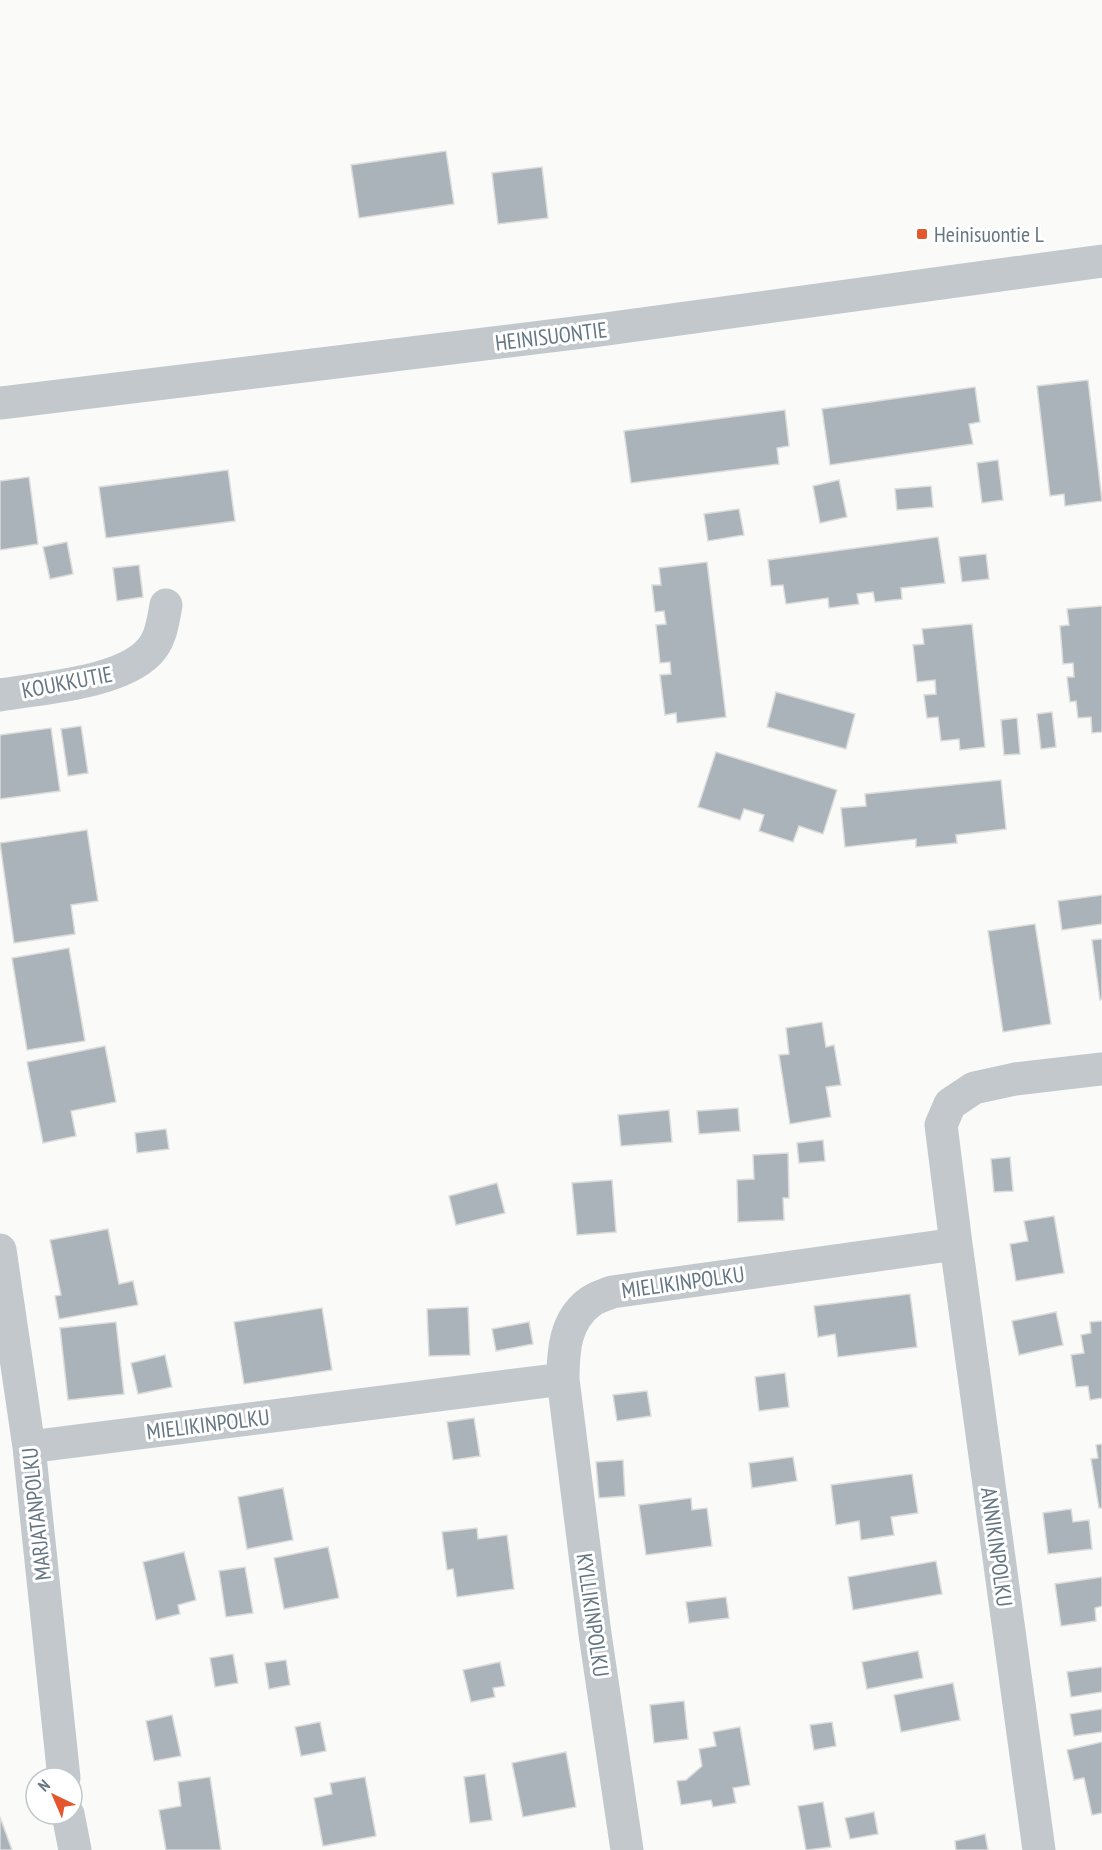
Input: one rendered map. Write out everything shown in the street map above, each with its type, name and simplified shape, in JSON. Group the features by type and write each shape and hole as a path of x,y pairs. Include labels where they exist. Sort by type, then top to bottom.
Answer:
{"street":[{"name":"HEINISUONTIE","path":"0,403 611,328 1102,261"},
{"name":"KOUKKUTIE","path":"0,695 80,682 125,670 150,652 162,630 166,605"},
{"path":"956,1244 941,1125 950,1104 974,1088 1015,1079 1102,1069"},
{"name":"MIELIKINPOLKU","path":"29,1447 563,1379 563,1348 572,1321 590,1302 612,1292 956,1244"},
{"name":"ANNIKINPOLKU","path":"956,1244 1039,1850"},
{"name":"MARJATANPOLKU","path":"0,1250 29,1447 63,1766"},
{"name":"KYLLIKINPOLKU","path":"563,1379 595,1634 627,1850"},
{"path":"71,1826 75,1850"}],"building":[{"path":"446,151 454,204 359,218 351,165"},
{"path":"542,167 548,218 498,224 492,173"},
{"path":"1088,380 1102,501 1065,506 1064,494 1050,496 1037,386"},
{"path":"975,387 980,422 969,424 973,444 830,465 822,409"},
{"path":"785,410 789,446 777,448 779,464 631,483 624,431"},
{"path":"998,460 1003,500 982,503 977,463"},
{"path":"228,470 235,521 106,538 99,487"},
{"path":"29,477 38,544 0,550 0,481"},
{"path":"839,480 847,517 820,523 813,486"},
{"path":"931,486 933,507 897,510 895,489"},
{"path":"739,509 744,535 708,541 704,514"},
{"path":"938,537 945,583 901,588 902,599 875,602 873,592 857,594 859,604 829,608 828,598 786,604 783,585 771,586 768,560"},
{"path":"67,542 73,574 50,579 43,547"},
{"path":"986,554 989,579 962,582 959,557"},
{"path":"707,562 726,717 677,723 676,713 665,715 660,675 671,674 670,662 660,663 656,625 666,624 664,611 655,612 652,585 661,585 659,568"},
{"path":"139,565 143,597 117,601 113,568"},
{"path":"1102,606 1102,732 1092,733 1091,717 1078,718 1076,701 1070,702 1067,677 1074,677 1073,663 1063,664 1060,626 1069,625 1067,609"},
{"path":"972,624 985,747 960,750 959,739 941,741 938,717 927,718 924,695 936,694 935,680 917,682 913,645 924,644 922,629"},
{"path":"776,692 855,714 846,749 767,727"},
{"path":"1052,712 1056,747 1041,749 1037,714"},
{"path":"1017,718 1020,754 1004,755 1001,720"},
{"path":"81,726 88,773 68,776 61,729"},
{"path":"51,728 60,791 0,799 0,735"},
{"path":"716,752 837,790 823,834 799,826 793,842 759,831 764,815 744,809 740,820 698,807"},
{"path":"1001,780 1006,829 956,835 957,843 916,847 916,839 845,847 841,808 866,806 865,794"},
{"path":"87,830 98,901 71,905 75,934 14,943 0,843"},
{"path":"1102,895 1102,924 1062,930 1058,901"},
{"path":"1035,924 1051,1024 1003,1032 988,931"},
{"path":"1102,939 1102,999 1100,1000 1092,940"},
{"path":"69,948 85,1041 27,1050 12,958"},
{"path":"822,1022 826,1047 834,1045 841,1085 826,1087 831,1117 790,1124 779,1055 789,1054 786,1028"},
{"path":"105,1046 116,1102 71,1111 76,1136 43,1143 27,1062"},
{"path":"738,1108 740,1131 699,1134 697,1111"},
{"path":"669,1110 672,1142 621,1146 618,1115"},
{"path":"166,1129 169,1149 137,1153 135,1133"},
{"path":"823,1140 825,1161 799,1163 797,1143"},
{"path":"788,1153 789,1198 783,1198 784,1220 738,1222 737,1180 754,1179 753,1155"},
{"path":"1010,1157 1013,1191 994,1192 991,1159"},
{"path":"612,1180 616,1232 577,1235 572,1183"},
{"path":"497,1183 505,1213 456,1225 449,1196"},
{"path":"1054,1216 1064,1273 1016,1281 1010,1244 1028,1241 1024,1221"},
{"path":"108,1229 119,1284 133,1281 138,1305 59,1319 55,1296 61,1295 50,1240"},
{"path":"910,1294 917,1347 838,1357 835,1334 818,1337 814,1306"},
{"path":"468,1307 470,1355 429,1356 427,1309"},
{"path":"322,1308 332,1370 244,1384 234,1322"},
{"path":"1056,1312 1063,1345 1019,1355 1012,1321"},
{"path":"1102,1321 1102,1398 1090,1400 1088,1386 1076,1387 1071,1355 1084,1353 1081,1335 1091,1333 1090,1322"},
{"path":"116,1322 124,1394 68,1400 60,1328"},
{"path":"529,1322 533,1344 496,1351 492,1329"},
{"path":"165,1355 172,1387 138,1394 131,1363"},
{"path":"785,1373 789,1407 759,1411 755,1377"},
{"path":"647,1391 651,1416 617,1421 613,1395"},
{"path":"474,1418 480,1456 453,1460 447,1422"},
{"path":"1102,1444 1102,1508 1099,1508 1091,1459 1098,1458 1096,1445"},
{"path":"793,1457 797,1481 752,1488 749,1463"},
{"path":"623,1460 625,1496 599,1498 596,1462"},
{"path":"912,1474 918,1513 891,1517 894,1535 861,1540 859,1521 836,1525 831,1485"},
{"path":"283,1488 293,1540 247,1549 238,1497"},
{"path":"691,1498 692,1510 707,1508 712,1546 646,1555 639,1505"},
{"path":"1071,1509 1073,1522 1089,1520 1092,1549 1048,1554 1043,1513"},
{"path":"477,1528 478,1539 507,1535 514,1589 457,1597 453,1569 447,1570 442,1532"},
{"path":"328,1547 339,1598 284,1609 274,1558"},
{"path":"184,1552 196,1600 178,1605 180,1614 156,1620 143,1562"},
{"path":"936,1561 942,1594 853,1610 848,1577"},
{"path":"245,1567 253,1613 226,1617 219,1571"},
{"path":"1102,1577 1102,1606 1095,1608 1096,1621 1061,1626 1055,1584"},
{"path":"726,1597 729,1618 689,1623 686,1602"},
{"path":"918,1651 923,1678 867,1689 862,1662"},
{"path":"233,1654 238,1683 215,1687 210,1658"},
{"path":"286,1660 290,1685 269,1689 265,1663"},
{"path":"500,1662 505,1686 493,1688 495,1697 471,1702 463,1670"},
{"path":"1102,1667 1102,1692 1071,1697 1067,1672"},
{"path":"953,1683 960,1720 901,1732 894,1695"},
{"path":"684,1701 688,1739 654,1743 650,1705"},
{"path":"1102,1709 1102,1732 1074,1736 1070,1714"},
{"path":"172,1715 181,1756 154,1761 146,1721"},
{"path":"320,1722 326,1751 301,1756 295,1727"},
{"path":"832,1722 836,1746 814,1750 810,1725"},
{"path":"740,1727 750,1785 733,1788 736,1803 713,1807 711,1800 681,1805 677,1781 686,1780 702,1766 699,1749 716,1746 713,1732"},
{"path":"1102,1742 1102,1813 1092,1815 1084,1778 1074,1780 1067,1750"},
{"path":"566,1752 576,1807 523,1817 512,1763"},
{"path":"485,1774 492,1820 470,1823 464,1777"},
{"path":"210,1777 221,1850 166,1850 159,1810 181,1806 178,1782"},
{"path":"365,1777 376,1836 323,1846 314,1798 332,1794 330,1783"},
{"path":"823,1802 831,1847 806,1850 798,1806"},
{"path":"874,1812 878,1834 850,1839 845,1818"},
{"path":"0,1817 12,1850 0,1850"},
{"path":"985,1834 988,1850 956,1850 955,1841"}],"place":[{"name":"Heinisuontie L","path":"922,234"}]}
